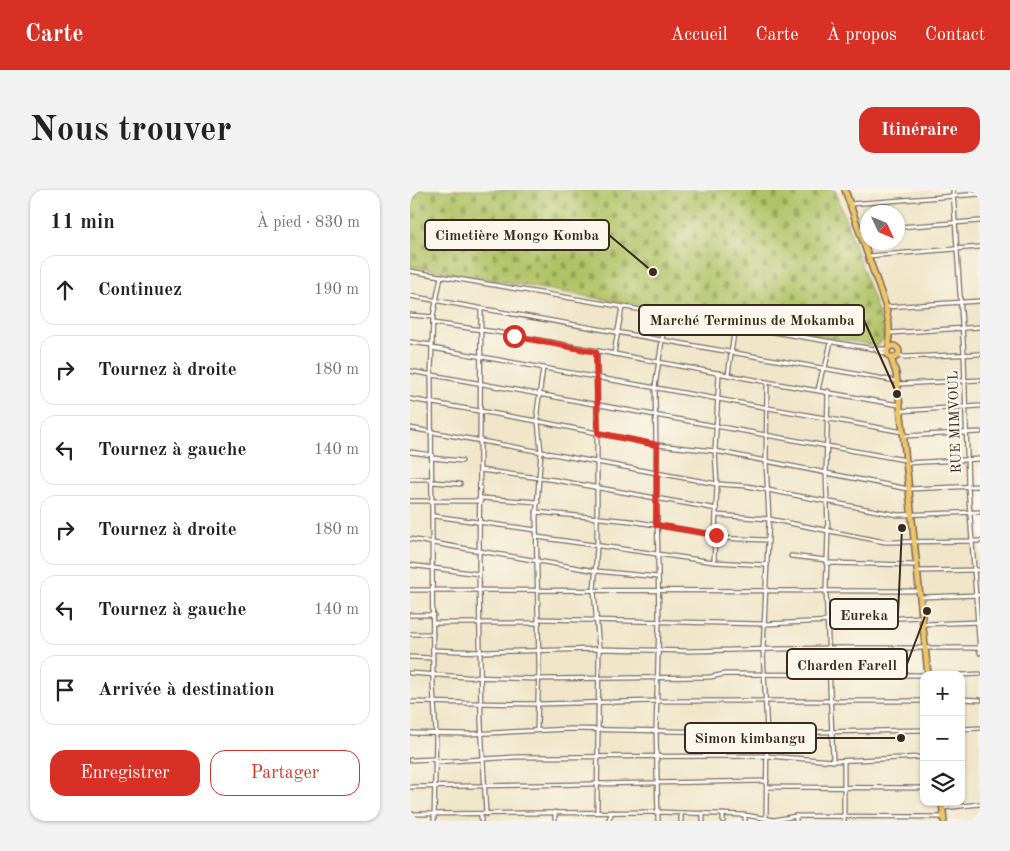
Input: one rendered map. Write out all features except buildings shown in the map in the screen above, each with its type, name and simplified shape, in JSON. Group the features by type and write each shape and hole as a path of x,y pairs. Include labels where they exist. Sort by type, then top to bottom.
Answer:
{"highway":[{"path":"845,190 886,308 904,434 928,671"},
{"path":"890,334 897,347"},
{"path":"892,353 897,347"},
{"path":"892,353 897,347"},
{"path":"943,806 944,819"}],"street":[{"name":"RUE MIMVOUL","path":"953,190 964,354 968,486 974,570 978,595 980,653"},
{"path":"850,204 980,194"},
{"path":"905,226 980,221"},
{"path":"868,256 980,248"},
{"path":"410,270 874,349 904,357 980,354"},
{"path":"434,821 436,733 433,702 434,615 432,543 434,516 431,373 433,318 441,276"},
{"path":"410,296 897,382 980,380"},
{"path":"886,308 980,300"},
{"path":"614,354 622,307"},
{"path":"481,309 479,329 481,382 479,590 481,704 486,814"},
{"path":"658,821 656,730 659,592 655,498 657,445 655,387 666,314"},
{"path":"410,315 433,318"},
{"path":"433,323 479,329 596,352 828,391 899,408 980,406"},
{"path":"728,375 735,326"},
{"path":"890,334 980,327"},
{"path":"410,342 717,400 827,418 904,434 980,432"},
{"path":"818,390 831,342"},
{"path":"596,352 598,433 595,461 597,546 594,590 599,649 597,811"},
{"path":"537,729 539,621 536,512 541,452 537,421 539,393 544,368"},
{"path":"410,370 717,425 906,462 980,459"},
{"path":"714,562 717,509 715,451 719,373"},
{"path":"766,382 768,492 764,650 767,732 766,819"},
{"path":"828,391 826,590 833,761"},
{"path":"410,399 537,421 657,445 715,451 908,489 980,486"},
{"path":"410,428 717,484 747,486 768,492 828,501 877,512 911,516 980,512"},
{"path":"410,452 462,461"},
{"path":"480,470 597,487 717,509"},
{"path":"410,479 460,484"},
{"path":"410,501 481,500 538,502"},
{"path":"536,512 656,525 715,537 768,540"},
{"path":"716,515 768,519 869,540 914,543 980,541"},
{"path":"434,516 536,530"},
{"path":"537,537 658,556 767,565"},
{"path":"410,539 596,571 658,577"},
{"path":"791,556 826,562 980,570"},
{"path":"410,565 432,566 479,574"},
{"path":"410,590 659,592 826,590 978,595"},
{"path":"410,615 434,615"},
{"path":"433,623 480,624 597,620 765,624 922,617"},
{"path":"923,624 979,622"},
{"path":"410,634 433,634"},
{"path":"433,650 481,652 599,649 980,648"},
{"path":"410,657 433,658"},
{"path":"410,673 539,679 710,677 726,674 920,675"},
{"path":"965,675 980,674"},
{"path":"965,700 980,700"},
{"path":"410,702 538,704 657,701 920,701"},
{"path":"965,729 980,728"},
{"path":"410,733 482,733 537,729 767,732 920,730"},
{"path":"410,760 484,760 516,757 657,758 767,756 844,761 920,757"},
{"path":"844,761 844,819"},
{"path":"410,787 767,782"},
{"path":"767,787 920,788"},
{"path":"965,804 980,804"},
{"path":"410,814 597,811 745,815 774,821 796,816 818,819 944,819"},
{"path":"555,812 555,821"},
{"path":"608,821 612,812"},
{"path":"680,821 681,813"},
{"path":"703,813 703,821"},
{"path":"481,814 481,821"},
{"path":"723,814 723,821"},
{"path":"745,815 745,821"},
{"path":"796,816 796,821"}],"green space":[{"path":"410,190 835,190 881,321 884,338 878,346 410,266"}],"place":[{"name":"Cimetière Mongo Komba","path":"653,272"},
{"name":"Marché Terminus de Mokamba","path":"897,394"},
{"name":"Eureka","path":"902,528"},
{"name":"Charden Farell","path":"927,611"},
{"name":"Simon kimbangu","path":"901,738"}],"route":[{"path":"514,336 596,352 598,433 657,445 655,472 656,525 716,535"}]}
